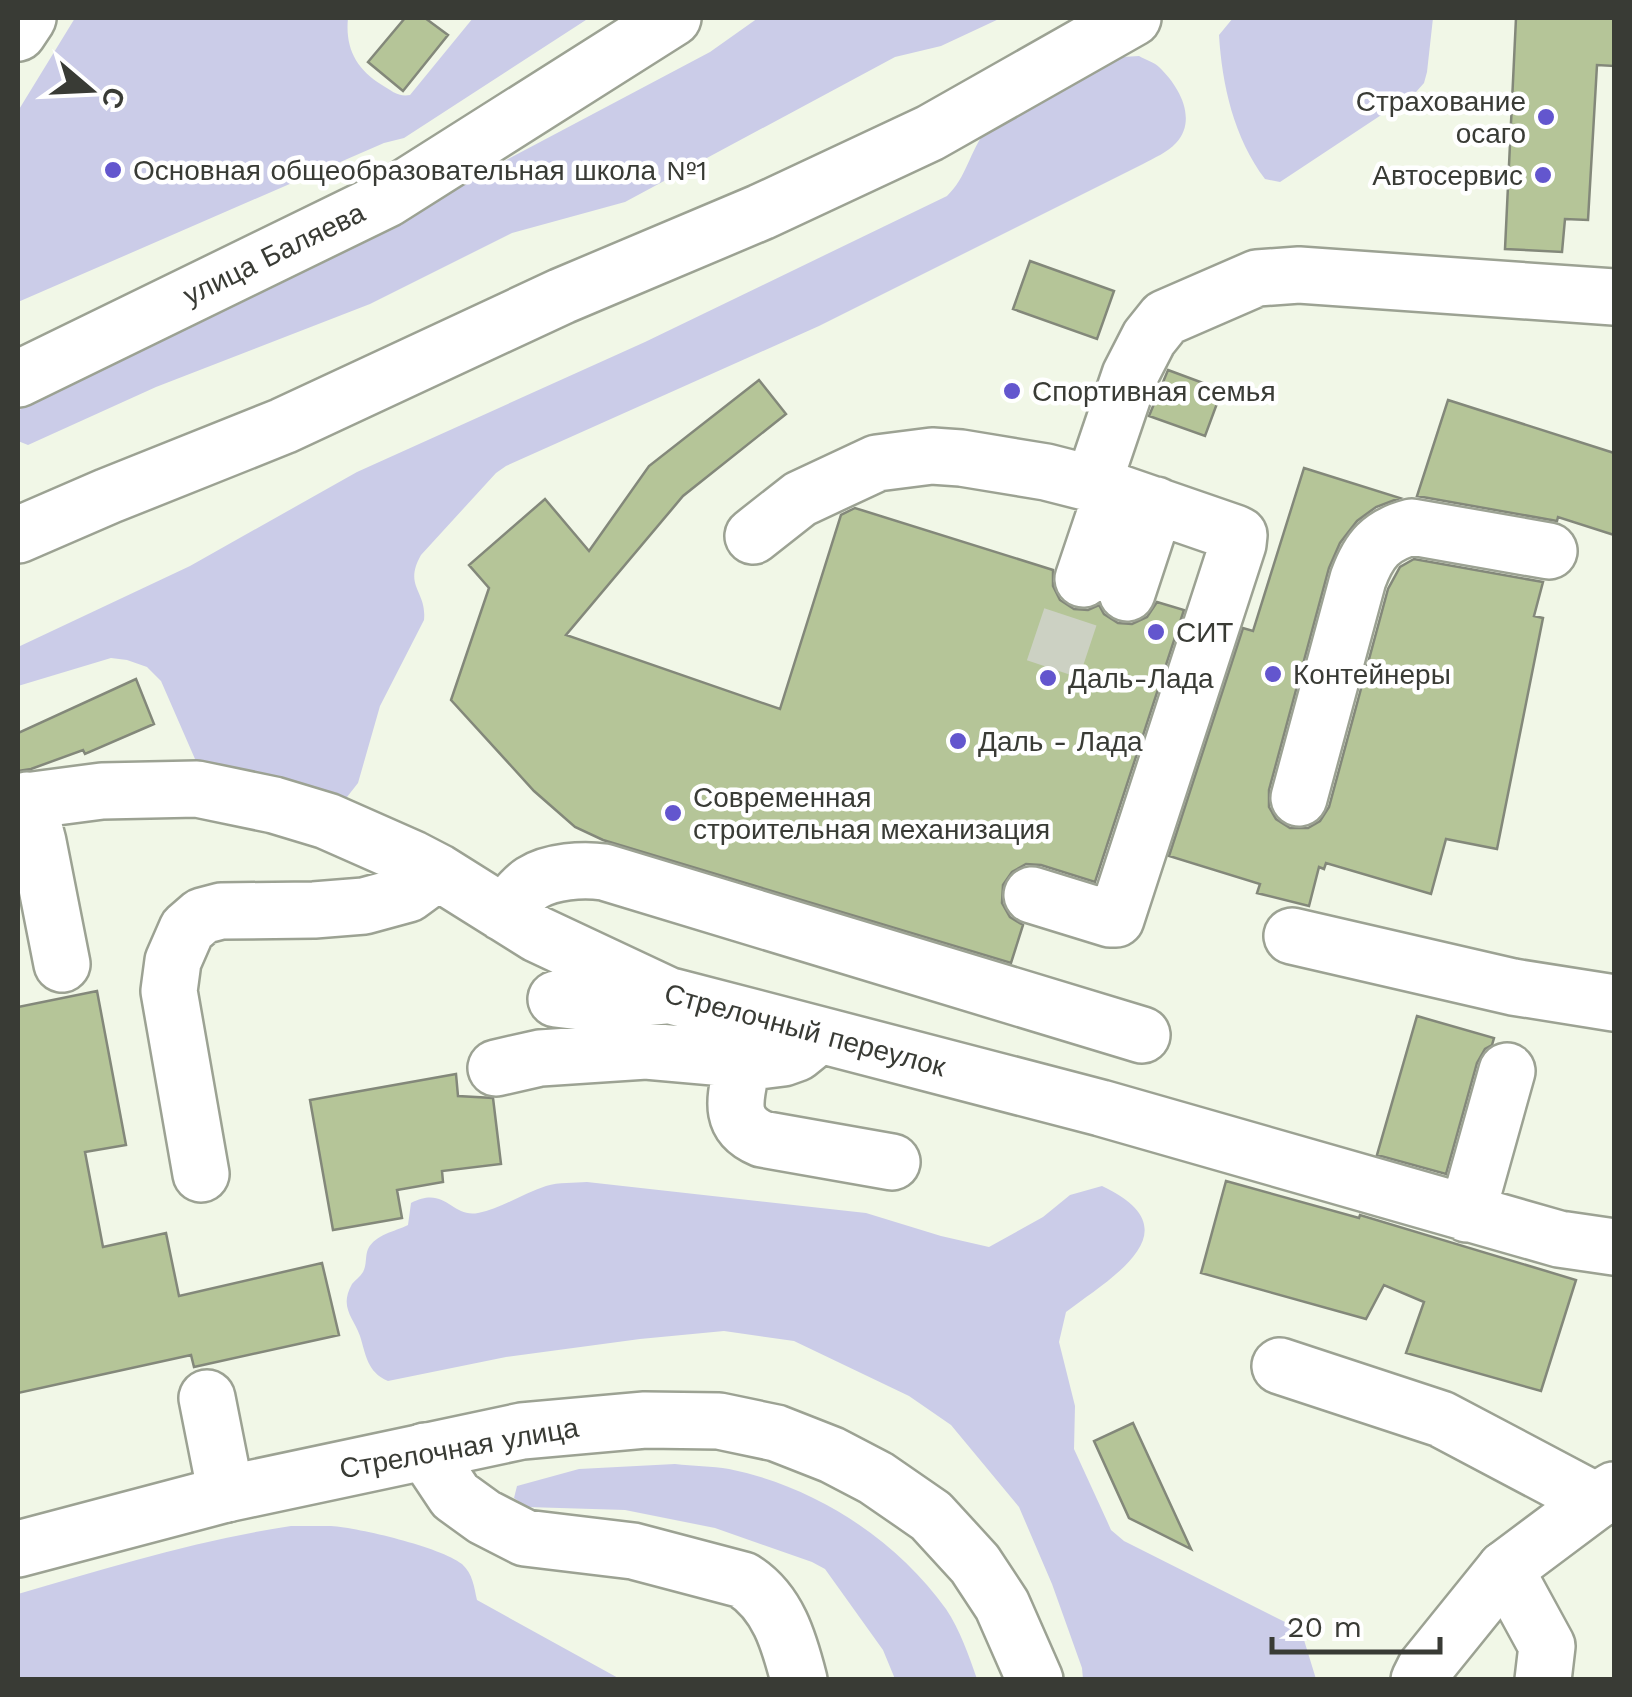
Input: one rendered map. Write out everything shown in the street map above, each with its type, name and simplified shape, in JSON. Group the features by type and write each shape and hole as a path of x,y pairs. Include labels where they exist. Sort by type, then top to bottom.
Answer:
{"main road":[{"path":"18,33 28,18"},
{"name":"улица Баляева","path":"18,379 386,199 673,18"},
{"path":"18,535 282,426 562,296 778,204 930,132 1133,18"},
{"path":"1105,586 1121,493 1130,375 1149,338 1175,312 1257,278 1299,275 1614,296"},
{"path":"753,536 800,500 877,463 932,456 1046,472 1121,493 1239,535 1116,919 1032,895"},
{"path":"1299,798 1358,579 1366,556 1390,532 1412,527 1548,550"},
{"name":"Стрелочный переулок","path":"22,801 102,790 197,789 274,805 327,821 438,872 549,940 667,995 1101,1108 1559,1239 1614,1247"},
{"path":"22,801 38,842 62,964"},
{"path":"503,913 532,883 584,870 604,872 1142,1035"},
{"path":"201,1174 169,992 172,962 187,928 202,916 220,911 364,906 408,894 438,872"},
{"path":"1292,936 1513,986 1614,1003"},
{"path":"556,999 589,1002 667,995"},
{"path":"496,1068 540,1058 646,1051 743,1062 783,1058 797,1053 818,1036"},
{"path":"743,1062 736,1112 739,1124 752,1135 892,1162"},
{"path":"1466,1214 1507,1071"},
{"path":"1280,1366 1442,1419 1605,1496 1505,1569 1419,1680"},
{"path":"207,1398 226,1494"},
{"name":"Стрелочная улица","path":"18,1548 226,1494 522,1431 645,1420 719,1421 776,1433 832,1455 876,1478 931,1516 975,1564 1002,1604 1035,1680"},
{"path":"425,1451 455,1496 484,1517 526,1538 633,1551 743,1580 772,1607 789,1641 799,1680"},
{"path":"1505,1569 1546,1646 1543,1680"}],"shaded area":[{"name":"Основная общеобразовательная школа №1","path":"75,18 348,18 348,39 359,65 395,93 410,95 473,18 589,18 404,138 384,143 18,302 18,111"},
{"path":"758,18 1001,18 941,46 895,57 625,202 512,233 370,304 156,387 28,445 18,441 18,416 26,393 361,237 710,52"},
{"path":"1233,18 1433,18 1424,83 1280,182 1265,179 1238,129 1223,73 1219,35"},
{"path":"1139,56 1166,75 1179,93 1186,113 1182,134 1165,152 819,326 496,473 421,555 414,574 424,620 380,706 358,783 347,797 335,800 201,764 195,759 161,681 147,667 127,660 111,658 18,686 18,647 190,566 357,472 645,342 947,196 987,129 1105,62"},
{"path":"587,1182 866,1213 989,1247 1043,1217 1070,1195 1102,1186 1129,1203 1143,1219 1144,1236 1136,1252 1104,1284 1066,1312 1059,1342 1075,1406 1074,1449 1111,1530 1124,1541 1289,1624 1304,1640 1316,1679 1083,1679 1052,1584 1019,1507 951,1425 909,1396 794,1341 724,1331 506,1357 388,1381 371,1368 348,1312 348,1292 364,1269 371,1244 408,1225 411,1203 432,1198 461,1211 478,1213 546,1186"},
{"path":"675,1464 729,1469 792,1488 878,1538 946,1609 977,1679 895,1679 883,1650 825,1569 812,1562 715,1528 625,1510 527,1507 514,1498 517,1486 579,1469"},
{"path":"291,1526 361,1530 451,1558 469,1572 477,1600 620,1679 18,1679 18,1594 187,1547"}],"building":[{"path":"405,18 425,18 448,35 403,91 368,62"},
{"path":"1516,18 1614,18 1614,66 1597,65 1588,220 1565,219 1562,252 1505,249"},
{"path":"1030,261 1114,291 1097,339 1013,309"},
{"path":"1168,370 1222,390 1205,436 1149,416"},
{"name":"Даль - Лада","path":"759,380 786,414 683,496 566,635 780,709 841,515 855,508 1053,570 1053,586 1060,600 1074,609 1088,610 1099,605 1104,614 1118,623 1132,624 1147,617 1157,602 1184,610 1095,882 1026,864 1012,872 1003,885 1002,903 1010,917 1023,925 1011,963 603,840 575,827 534,791 451,700 489,588 469,565 545,499 589,551 649,466"},
{"path":"1448,400 1614,453 1614,535 1558,517 1557,521 1417,496"},
{"path":"1304,468 1400,498 1376,507 1357,521 1340,543 1329,568 1269,790 1269,807 1276,819 1290,828 1308,828 1320,821 1329,807 1388,589 1400,567 1414,559 1543,582 1534,616 1543,618 1497,849 1446,839 1431,894 1326,863 1324,869 1319,867 1309,906 1257,893 1260,884 1169,856 1243,628 1253,631"},
{"path":"136,679 154,724 85,754 83,750 18,771 18,733"},
{"path":"97,991 126,1145 85,1152 103,1247 166,1233 179,1296 322,1263 339,1335 194,1367 191,1355 18,1393 18,1007"},
{"path":"1417,1016 1494,1038 1477,1063 1446,1174 1377,1155"},
{"path":"456,1074 458,1096 493,1098 501,1164 442,1171 443,1182 397,1190 402,1218 333,1230 310,1100"},
{"path":"1226,1181 1359,1218 1360,1215 1576,1280 1541,1391 1406,1353 1424,1302 1384,1285 1366,1319 1201,1273"},
{"path":"1133,1423 1191,1549 1129,1518 1094,1441"}],"tunnel":[{"path":"1053,669 1083,579"}],"place":[{"name":"Страхование осаго","path":"1546,117"},
{"name":"Основная общеобразовательная школа №1","path":"113,170"},
{"name":"Автосервис","path":"1543,175"},
{"name":"Спортивная семья","path":"1012,391"},
{"name":"СИТ","path":"1156,632"},
{"name":"Контейнеры","path":"1273,674"},
{"name":"Даль-Лада","path":"1048,678"},
{"name":"Даль - Лада","path":"958,741"},
{"name":"Современная строительная механизация","path":"673,813"}]}
